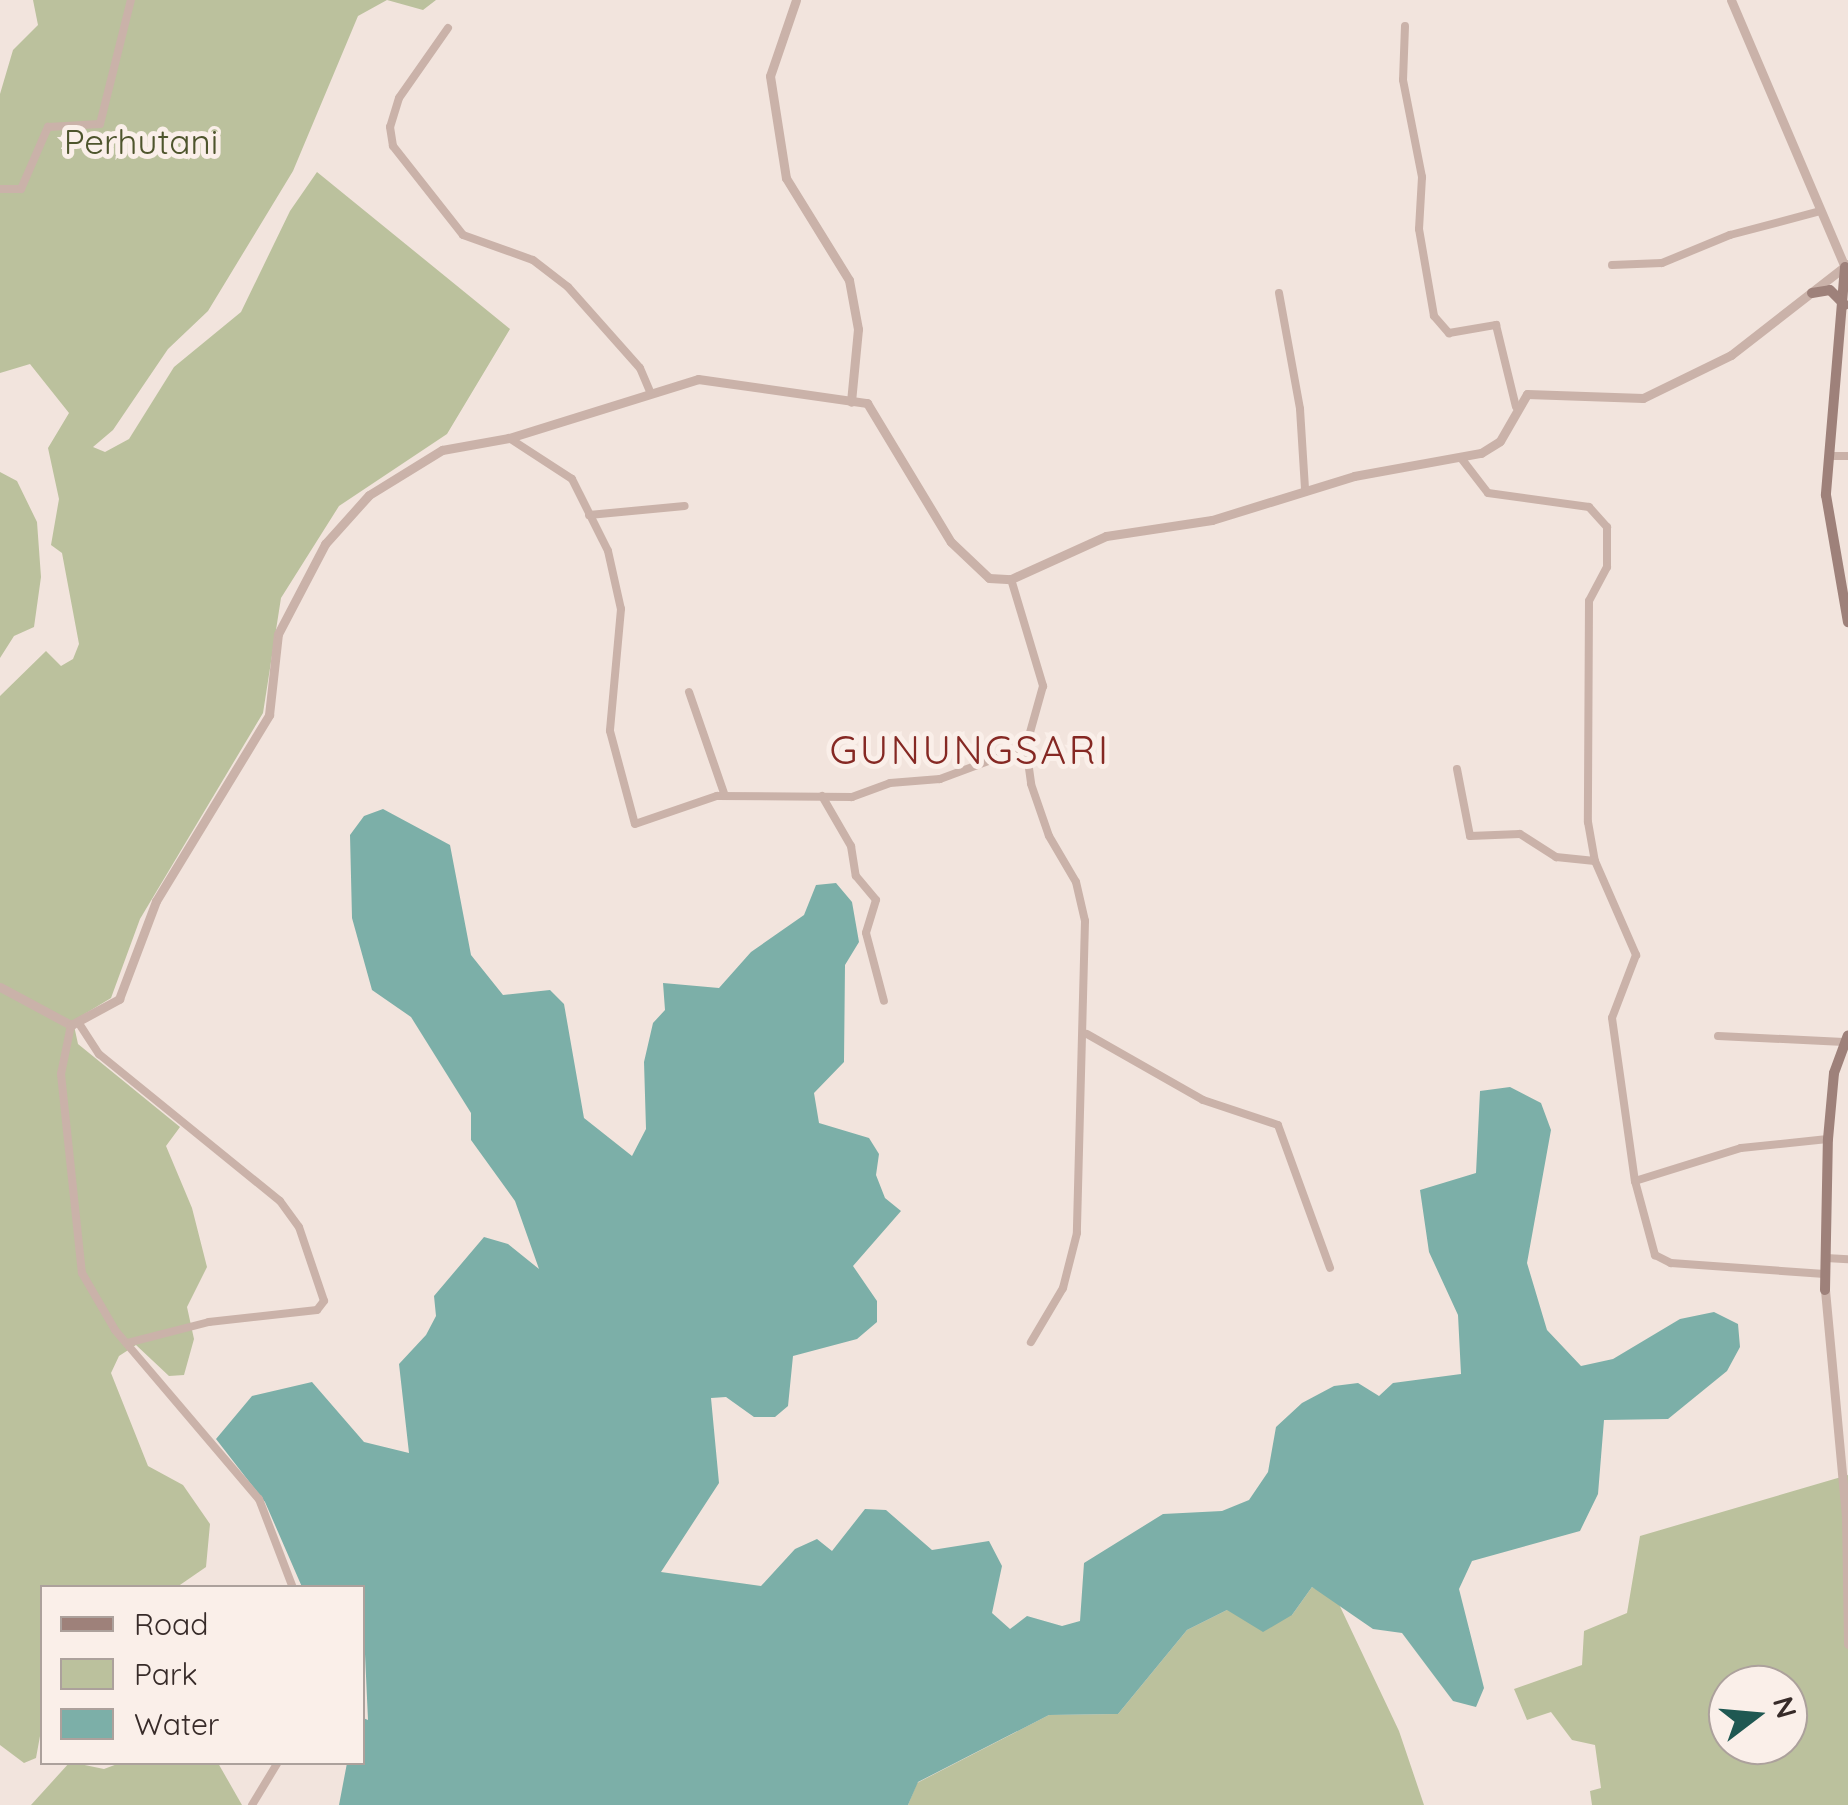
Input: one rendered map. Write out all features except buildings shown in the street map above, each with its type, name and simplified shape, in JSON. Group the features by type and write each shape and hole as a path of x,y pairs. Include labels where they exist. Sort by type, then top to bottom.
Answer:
{"main road":[{"path":"1847,265 1827,508 1848,622"},
{"path":"1812,293 1833,291 1845,306"},
{"path":"1825,1290 1828,1139 1834,1073 1846,1038"}],"street":[{"path":"0,190 21,189 48,127 100,124 132,0"},
{"path":"796,0 770,76 786,178 849,280 858,330 851,402"},
{"path":"292,1585 259,1500 127,1344 77,1259 61,1074 75,1025 120,999 156,901 256,741 271,702 278,634 338,525 369,495 442,450 509,438 650,392 708,378 867,403 880,414 951,542 989,578 1012,579 1086,542 1212,520 1305,489 1461,458 1494,446 1516,407 1535,392 1643,398 1716,364 1847,265 1731,0"},
{"path":"1406,26 1403,80 1422,176 1419,230 1434,316 1449,333 1496,325 1516,407"},
{"path":"448,28 399,98 390,127 393,146 462,235 533,260 568,287 640,368 650,392"},
{"path":"1612,265 1662,263 1730,235 1821,211"},
{"path":"1279,292 1300,408 1305,489"},
{"path":"509,438 572,480 608,550 619,594 610,731 632,820 640,826 725,796 845,798 890,783 940,779 1026,747"},
{"path":"1830,456 1848,456"},
{"path":"1461,458 1488,493 1589,508 1608,527 1607,567 1589,601 1584,690 1595,862 1636,955 1612,1018 1635,1181 1659,1259 1826,1274"},
{"path":"589,515 685,506"},
{"path":"1012,579 1043,686 1026,747 1038,808 1084,909 1086,1034 1077,1233 1064,1288 1032,1342"},
{"path":"689,692 725,796"},
{"path":"1457,770 1470,836 1520,834 1556,858 1595,862"},
{"path":"822,796 851,846 857,879 876,900 866,933 884,1001"},
{"path":"0,987 75,1025 99,1054 280,1201 299,1228 324,1300 317,1310 209,1322 127,1344"},
{"path":"1086,1034 1202,1100 1278,1125 1330,1268"},
{"path":"1718,1036 1846,1038"},
{"path":"1635,1181 1742,1148 1828,1139"},
{"path":"1826,1258 1848,1259"},
{"path":"1825,1290 1826,1352 1846,1515 1848,1644"},
{"path":"252,1805 276,1765"}],"green space":[{"name":"Perhutani","path":"33,0 387,0 358,16 293,171 208,311 168,349 113,430 93,447 105,452 129,439 174,367 241,312 290,211 317,172 510,329 447,434 339,506 281,598 263,713 140,919 111,998 73,1021 78,1044 180,1127 166,1146 192,1208 207,1267 187,1307 194,1339 184,1375 169,1376 136,1345 119,1356 111,1373 148,1466 183,1485 210,1524 206,1567 180,1585 40,1585 40,1736 36,1758 24,1763 0,1745 0,696 46,651 61,666 73,659 79,644 62,553 51,545 59,499 48,448 69,413 30,364 0,373 0,94 13,50 38,25"},
{"path":"387,0 436,0 423,10"},
{"path":"0,472 17,481 37,522 41,577 34,627 14,636 0,658"},
{"path":"1848,1475 1848,1805 1592,1805 1590,1791 1601,1788 1595,1745 1572,1740 1551,1712 1527,1720 1514,1689 1582,1665 1584,1631 1627,1613 1640,1536"},
{"path":"1312,1587 1337,1600 1399,1731 1424,1805 908,1805 917,1783 1049,1715 1118,1714 1187,1630 1227,1610 1292,1615"},
{"path":"67,1765 104,1769 115,1765 219,1765 242,1805 31,1805"}],"water":[{"path":"383,809 450,845 471,955 503,995 550,990 564,1004 584,1118 632,1156 646,1129 644,1062 653,1023 665,1010 663,983 719,988 751,952 804,915 816,885 836,883 852,902 859,942 845,965 844,1062 814,1093 819,1123 869,1138 879,1154 876,1175 885,1198 901,1211 853,1266 877,1301 877,1322 857,1339 793,1356 788,1406 775,1417 754,1417 726,1397 711,1398 719,1483 661,1572 761,1586 795,1549 817,1539 832,1551 865,1509 886,1510 932,1550 989,1541 1002,1566 992,1613 1010,1629 1027,1616 1062,1626 1080,1621 1084,1563 1163,1514 1222,1511 1249,1500 1268,1472 1276,1427 1302,1403 1334,1386 1358,1383 1379,1396 1393,1383 1461,1374 1458,1315 1429,1252 1420,1190 1476,1173 1480,1091 1510,1087 1541,1103 1551,1130 1527,1263 1547,1330 1581,1366 1613,1359 1680,1319 1714,1312 1738,1324 1740,1347 1727,1371 1668,1419 1604,1420 1598,1494 1580,1531 1472,1561 1459,1589 1484,1688 1476,1707 1453,1701 1402,1633 1373,1629 1312,1587 1292,1615 1263,1632 1227,1610 1187,1630 1118,1714 1049,1715 918,1782 908,1805 339,1805 347,1765 365,1765 365,1585 301,1585 265,1502 216,1439 252,1396 312,1382 364,1442 409,1453 399,1364 426,1335 436,1316 434,1296 484,1237 508,1244 539,1269 515,1201 471,1140 471,1113 411,1017 372,990 352,918 350,835 364,816"}],"district":[{"name":"GUNUNGSARI","path":"970,749"}]}
